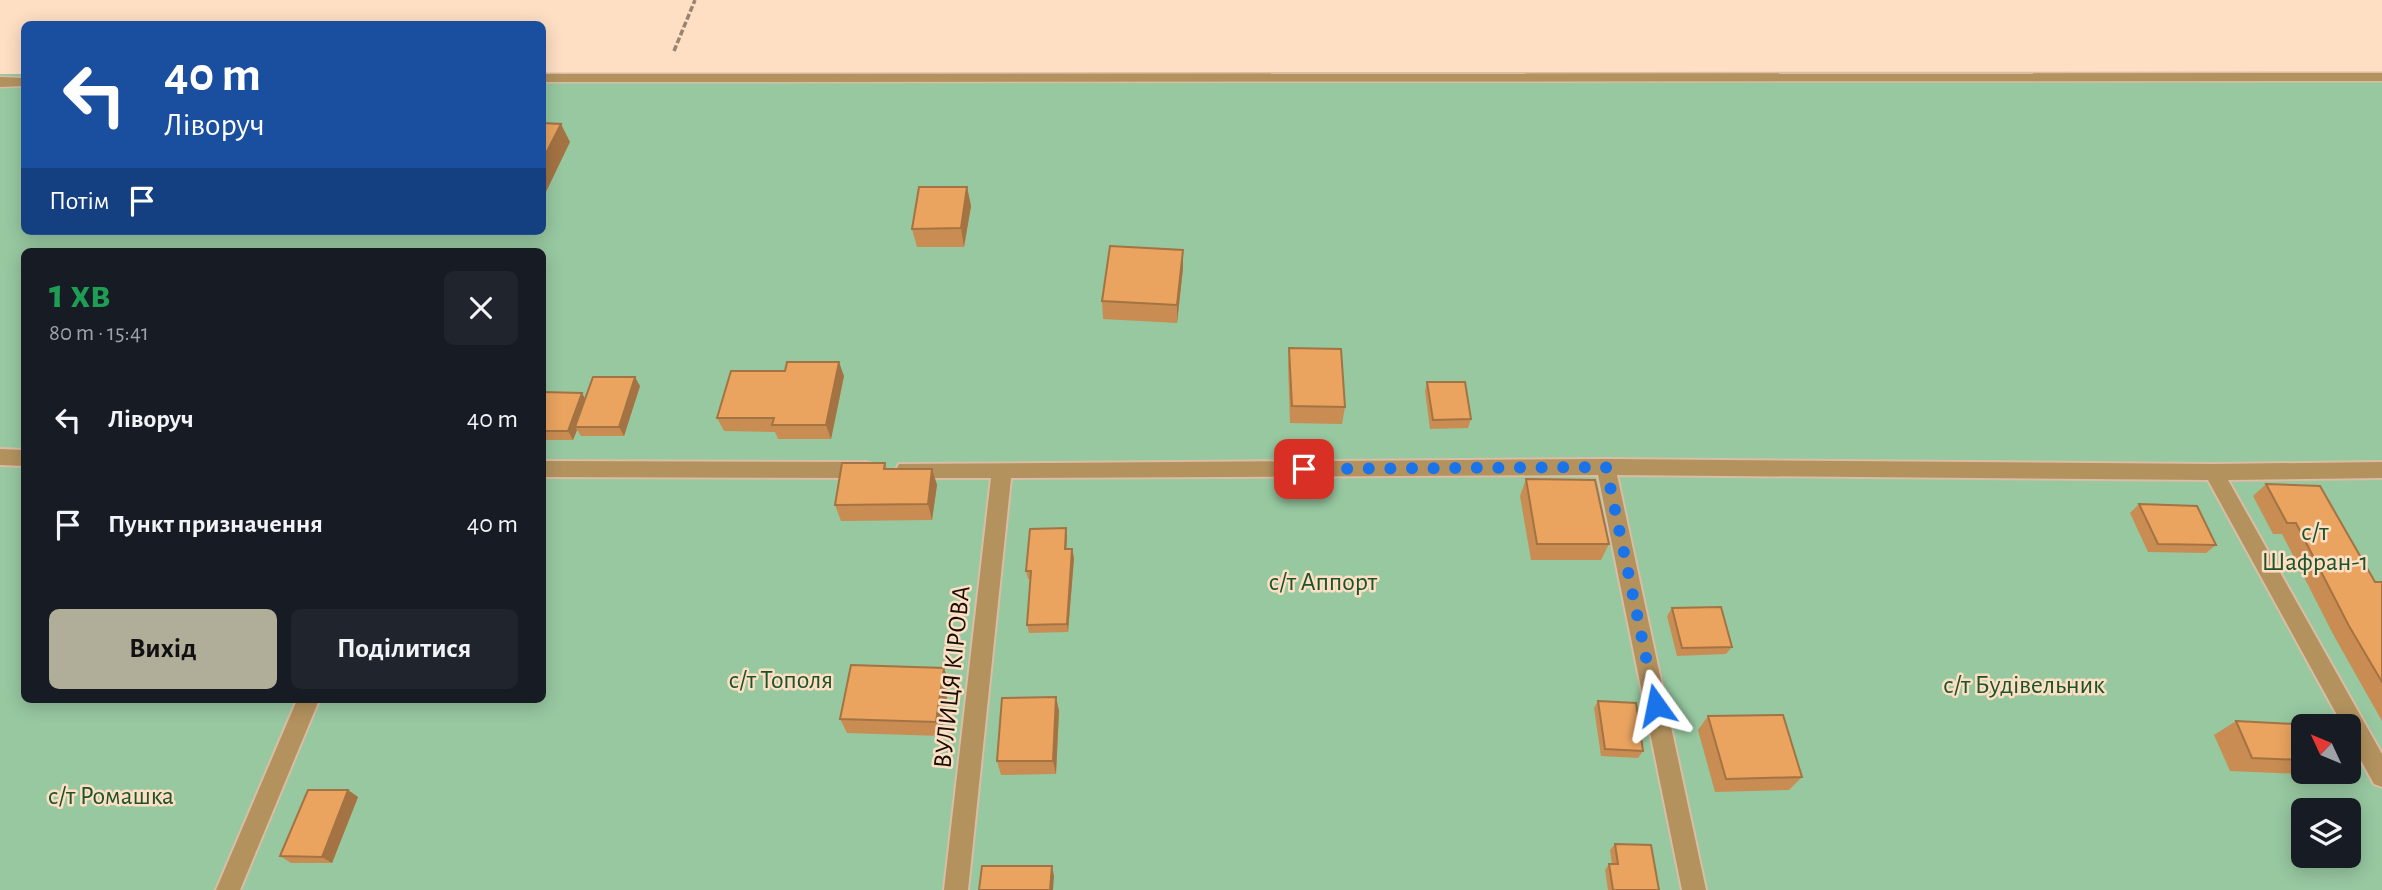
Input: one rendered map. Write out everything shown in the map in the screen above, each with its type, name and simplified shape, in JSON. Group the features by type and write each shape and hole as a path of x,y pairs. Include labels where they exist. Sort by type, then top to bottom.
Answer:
{"street":[{"path":"0,457 21,458"},
{"path":"1606,467 1694,890"},
{"path":"546,469 1002,471 1606,467 2214,472 2382,470"},
{"name":"ВУЛИЦЯ КІРОВА","path":"956,890 1002,471"},
{"path":"2214,472 2382,776"},
{"path":"228,890 307,703"}],"lane":[{"path":"546,78 2382,77"},
{"path":"0,82 21,82"}],"path":[{"path":"662,78 695,0"}],"green space":[{"name":"с/т Аппорт","path":"2382,72 2382,890 0,890 0,74 21,74 21,235 546,235 546,79"}],"building":[{"path":"546,123 561,124 546,153"},
{"path":"919,187 967,187 961,228 912,229"},
{"path":"1110,246 1183,250 1177,305 1102,301"},
{"path":"1289,348 1341,349 1345,407 1292,406"},
{"path":"787,362 839,362 826,425 772,425 774,418 717,418 731,371 785,371"},
{"path":"593,377 635,377 619,427 575,427"},
{"path":"1427,382 1465,382 1471,419 1433,420"},
{"path":"546,392 582,393 568,431 546,431"},
{"path":"842,463 885,463 884,469 932,469 928,504 835,505"},
{"path":"1526,479 1595,480 1609,544 1537,544"},
{"path":"2266,484 2320,486 2375,582 2382,582 2382,682 2349,626 2296,523 2287,523"},
{"path":"2139,504 2197,506 2216,545 2158,544"},
{"path":"1066,528 1065,549 1072,549 1067,624 1027,625 1031,571 1026,571 1030,529"},
{"path":"1721,607 1732,647 1682,648 1672,608"},
{"path":"851,665 944,668 936,722 840,719"},
{"path":"1056,697 1053,761 997,761 1002,698"},
{"path":"1598,701 1636,703 1643,751 1605,749"},
{"path":"1783,715 1802,777 1726,779 1708,716"},
{"path":"2236,721 2291,724 2291,760 2252,758"},
{"path":"308,790 348,790 322,857 280,856"},
{"path":"1615,844 1651,845 1659,890 1613,890 1609,864 1618,864"},
{"path":"982,866 1052,866 1050,890 979,890"}],"route":[{"path":"1304,469 1606,467 1656,705"}],"park label":[{"name":"с/т Шафран-1","path":"2315,546"},
{"name":"с/т Тополя","path":"781,679"},
{"name":"с/т Будівельник","path":"2024,684"},
{"name":"с/т Ромашка","path":"111,795"}]}
